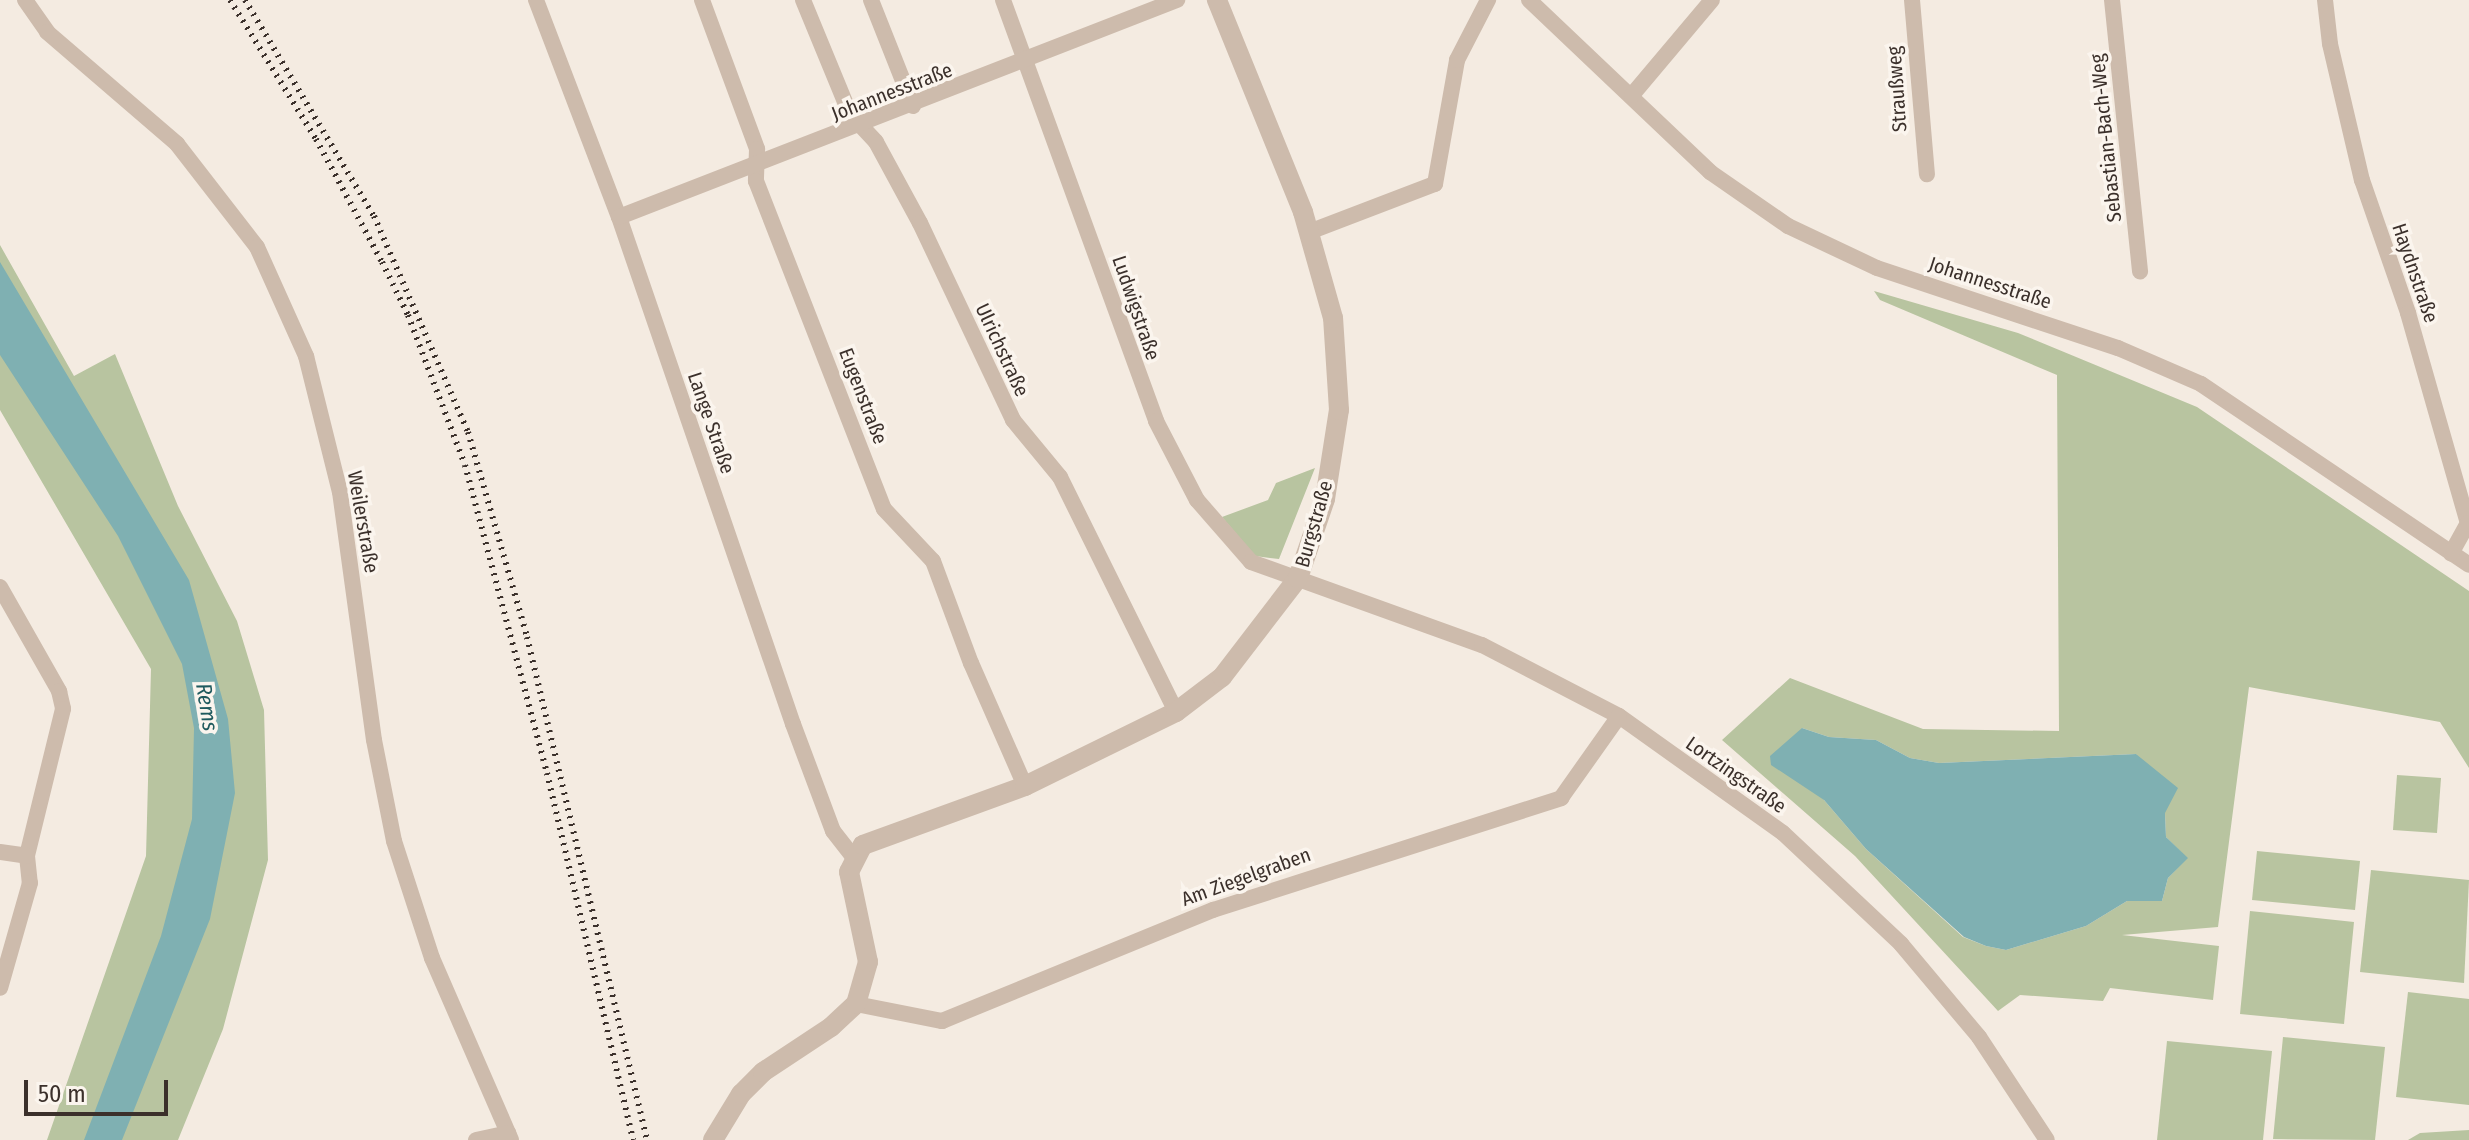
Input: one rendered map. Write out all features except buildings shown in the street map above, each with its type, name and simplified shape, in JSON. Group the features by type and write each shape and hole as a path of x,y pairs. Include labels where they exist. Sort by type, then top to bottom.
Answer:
{"street":[{"name":"Weilerstraße","path":"25,0 47,32 177,144 257,247 306,356 340,492 374,740 394,841 432,958 510,1136"},
{"name":"Lange Straße","path":"536,0 619,217 793,724 833,831 853,857"},
{"name":"Eugenstraße","path":"702,0 757,149 756,181 884,509 933,561 1025,786"},
{"name":"Ulrichstraße","path":"803,0 850,114 861,125 920,223 1013,420 1060,477 1176,712"},
{"path":"871,0 913,106"},
{"name":"Ludwigstraße","path":"1003,0 1133,363 1175,462 1197,500 1251,562 1298,578"},
{"name":"Johannesstraße","path":"619,217 913,106 1177,0"},
{"name":"Burgstraße","path":"853,857 879,837 1025,786 1176,712 1222,677 1298,578 1325,499 1339,410 1333,318 1309,232 1217,0"},
{"path":"1309,232 1435,184 1457,60 1488,0"},
{"name":"Johannesstraße","path":"1529,0 1710,172 1788,226 1877,268 2118,348 2201,384 2469,565"},
{"path":"1632,95 1712,0"},
{"name":"Straußweg","path":"1912,0 1927,174"},
{"name":"Sebastian-Bach-Weg","path":"2112,0 2140,272"},
{"name":"Haydnstraße","path":"2325,0 2330,44 2362,180 2408,313 2468,523 2451,554"},
{"name":"Lortzingstraße","path":"1298,578 1482,645 1619,716 1783,833 1901,944 1979,1037 2047,1140"},
{"path":"0,587 59,691 63,709 27,856 30,883 0,988"},
{"name":"Am Ziegelgraben","path":"856,1004 942,1021 1213,910 1561,798 1619,716"},
{"path":"0,852 27,856"},
{"path":"713,1140 741,1094 763,1072 831,1027 856,1004 868,962 849,872 853,857"},
{"path":"476,1140 510,1136"}],"green space":[{"path":"0,245 74,376 115,354 178,506 237,621 264,710 268,860 223,1029 178,1140 47,1140 146,856 151,669 0,410"},
{"path":"1874,291 2018,333 2197,407 2469,591 2469,768 2440,722 2249,687 2218,927 2122,935 2219,946 2213,1000 2110,988 2103,1001 2020,995 1998,1011 1855,856 1722,740 1790,678 1923,729 2059,731 2057,375 1880,300","holes":["1802,728 1829,737 1876,740 1910,758 1939,763 2136,754 2165,813 2166,837 2187,858 2168,878 2162,901 2127,901 2086,926 2006,950 1986,946 1963,937 1866,849 1824,800"]},
{"path":"1315,468 1279,559 1255,556 1222,517 1268,500 1276,483"},
{"path":"2397,775 2441,778 2437,833 2393,830"},
{"path":"2257,851 2360,861 2355,910 2252,900"},
{"path":"2371,870 2469,880 2464,983 2360,972"},
{"path":"2250,911 2354,922 2344,1024 2240,1014"},
{"path":"2408,992 2469,999 2469,1105 2396,1097"},
{"path":"2283,1037 2385,1047 2375,1140 2273,1139"},
{"path":"2167,1041 2272,1051 2263,1140 2157,1140"},
{"path":"2469,1130 2469,1140 2408,1140 2420,1133"}],"water":[{"name":"Rems","path":"0,262 189,580 228,719 235,793 210,919 122,1140 84,1140 161,936 192,819 194,728 182,664 118,536 0,355"},
{"path":"1802,728 1829,737 1876,740 1910,758 1939,763 2136,754 2178,788 2165,813 2166,837 2188,858 2168,878 2162,901 2127,901 2086,926 2006,950 1986,946 1964,937 1866,849 1824,800 1771,765 1770,756"}],"railway":[{"path":"230,0 316,139 382,262 408,315 465,465 547,773 633,1140"},
{"path":"245,0 374,216 468,432 527,637 647,1140"}]}
